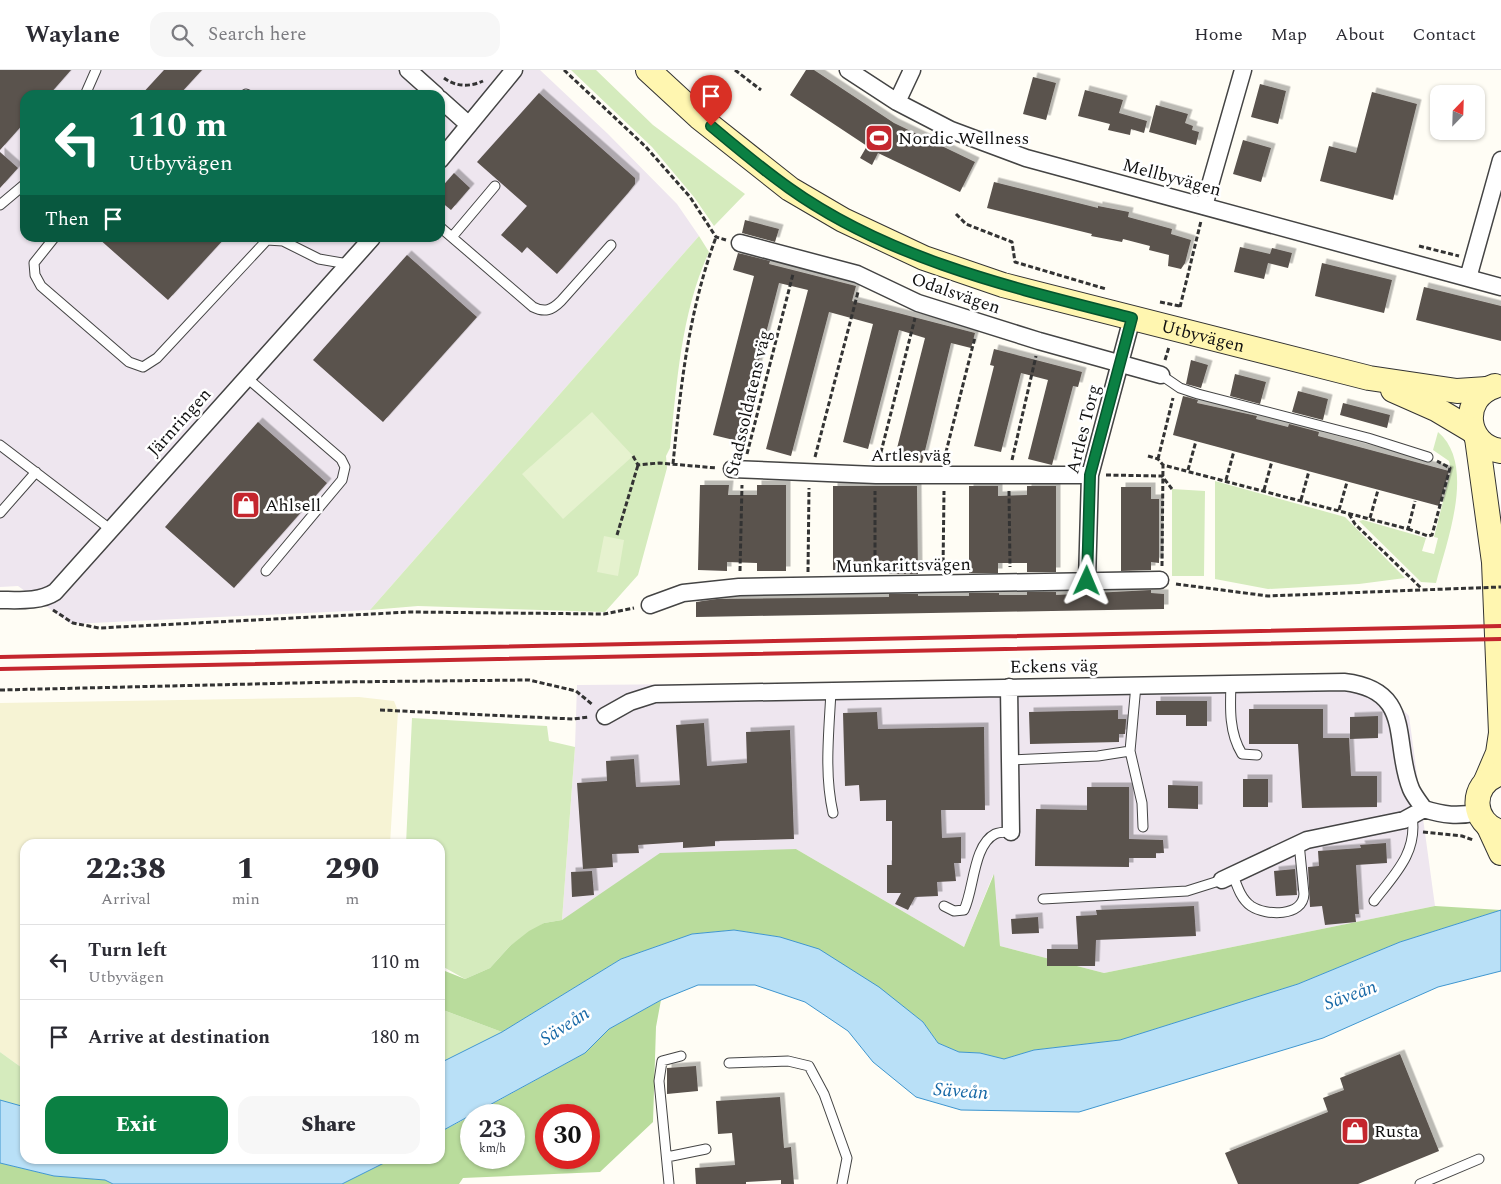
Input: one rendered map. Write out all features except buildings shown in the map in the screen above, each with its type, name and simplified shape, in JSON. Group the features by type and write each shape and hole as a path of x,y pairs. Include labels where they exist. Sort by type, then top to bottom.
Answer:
{"main road":[{"name":"Utbyvägen","path":"650,71 699,117 790,189 843,220 898,247 956,270 1003,285 1369,378 1458,391 1494,387"},
{"name":"Utbyvägen","path":"1369,378 1436,409 1475,434 1489,448 1501,451"},
{"path":"1494,387 1479,395 1472,407 1470,422 1475,434 1494,562 1501,734 1494,777 1478,796 1487,829 1501,853"}],"street":[{"path":"408,70 430,90"},
{"path":"445,154 514,70"},
{"name":"Mellbyvägen","path":"848,70 897,102 951,130 1026,158 1501,286"},
{"path":"897,102 912,70"},
{"path":"1204,206 1243,70"},
{"path":"445,103 469,125"},
{"path":"1468,278 1501,160"},
{"name":"Järnringen","path":"48,596 368,242"},
{"name":"Odalsvägen","path":"740,243 862,276 918,303 1161,375"},
{"name":"Artles Torg","path":"1087,581 1090,475 1132,318"},
{"name":"Artles väg","path":"737,470 876,475 1090,475"},
{"name":"Munkarittsvägen","path":"650,605 683,593 739,587 1160,580"},
{"path":"0,600 48,596"},
{"name":"Eckens väg","path":"605,716 630,702 655,694 1358,683 1381,695 1390,704 1396,716 1417,819"},
{"path":"1010,687 1011,832"},
{"path":"1227,878 1298,843 1404,820 1444,815 1464,816 1487,829"}],"lane":[{"path":"87,90 96,70"},
{"path":"452,237 495,186"},
{"path":"0,205 20,188"},
{"path":"445,231 534,307 545,311 555,307 611,245"},
{"path":"51,242 34,263 35,275 41,286 129,362 143,367 157,358 265,242"},
{"path":"283,242 319,259 348,264"},
{"path":"1161,375 1177,385 1198,394 1368,438 1428,457"},
{"path":"246,377 341,459 346,467 342,480 266,571"},
{"path":"0,445 110,529"},
{"path":"0,513 36,472"},
{"path":"1231,684 1230,705 1234,741 1242,754 1257,755"},
{"path":"1136,686 1130,752 1142,803 1143,827"},
{"path":"831,691 827,772 828,790 833,813"},
{"path":"1010,760 1098,756 1130,752"},
{"path":"1374,901 1405,858 1417,819"},
{"path":"944,906 954,911 964,910 970,899 977,861 987,840 996,833 1011,832"},
{"path":"1043,899 1187,891 1227,878 1252,907 1270,912 1296,909 1303,902 1304,894 1298,843"},
{"path":"669,1184 659,1081 660,1069 662,1061 681,1056"},
{"path":"729,1063 788,1061 809,1066 824,1094 847,1158 842,1184"},
{"path":"667,1157 706,1149"},
{"path":"1420,1184 1479,1159"}],"path":[{"path":"564,70 646,147 690,197 716,238 702,274 689,328 673,464"},
{"path":"736,70 761,90"},
{"path":"442,77 457,85 470,86 487,77"},
{"path":"1161,375 1204,206"},
{"path":"956,214 966,224 1012,242 1015,262 1113,290"},
{"name":"Stadssoldatens väg","path":"739,587 737,470 797,258"},
{"path":"808,586 809,482 820,430 862,276"},
{"path":"1153,300 1180,306"},
{"path":"874,585 876,475 918,303"},
{"path":"943,585 944,459 979,322"},
{"path":"1158,459 1177,385"},
{"path":"1188,470 1196,441"},
{"path":"1226,480 1234,452"},
{"path":"617,536 638,465 633,456"},
{"path":"1148,456 1158,459 1162,465 1162,573 1160,580 1268,596 1422,588 1501,587"},
{"path":"1162,465 1188,470 1408,528 1428,536 1432,535 1450,468 1428,457"},
{"path":"1264,490 1272,462"},
{"path":"638,465 673,464 737,470"},
{"path":"1301,500 1309,472"},
{"path":"1090,475 1162,476"},
{"path":"1162,476 1172,489"},
{"path":"1339,510 1347,482"},
{"path":"1370,518 1378,490"},
{"path":"1408,528 1415,501"},
{"path":"1348,513 1355,524 1422,588"},
{"path":"48,596 54,611 73,623 99,628 410,612 604,614 650,605"},
{"path":"0,690 337,682 529,680 576,691 605,716"},
{"path":"380,710 573,720 605,716"},
{"path":"1417,819 1462,836 1487,829"}],"shaded area":[{"path":"0,70 540,70 608,134 677,204 699,236 370,610 71,624 18,586 0,587"},
{"path":"1361,679 1386,692 1409,716 1435,906 1104,973 1000,946 993,875 964,947 796,849 562,920 575,747 577,685"},
{"path":"359,697 394,701 398,711 390,839 20,839 20,1066 0,1052 0,703"}],"green space":[{"path":"571,70 596,70 653,125 745,194 714,226 694,197 652,147"},
{"path":"699,236 709,252 692,299 686,323 678,373 670,448 666,456 667,468 638,575 605,612 418,606 370,610"},
{"path":"592,412 633,456 563,519 522,474"},
{"path":"1438,432 1450,446 1456,464 1457,484 1451,526 1436,583 1421,582 1359,521 1363,520 1426,538 1422,551 1434,554 1438,538 1434,537 1451,470 1449,461 1433,450"},
{"path":"1215,481 1345,517 1405,578 1359,584 1268,589 1215,579"},
{"path":"1172,489 1205,491 1204,576 1172,576"},
{"path":"604,536 624,540 618,576 597,572"},
{"path":"412,718 547,726 549,741 575,747 562,920 544,923 510,946 490,968 465,979 445,968 445,839 406,839"},
{"path":"796,849 964,947 994,874 1000,946 1104,973 1435,906 1501,910 1400,942 1298,984 1120,1040 1034,1050 1004,1059 980,1053 959,1052 938,1043 923,1022 901,1005 780,937 734,930 692,934 621,959 502,1032 445,1011 445,971 465,979 490,968 510,946 529,931 544,923 562,920 660,853"},
{"path":"661,1000 656,1027 653,1122 600,1172 463,1178 459,1184 342,1184 382,1164 445,1164 445,1129 460,1122 460,1169 525,1169 525,1104 492,1104 585,1053 609,1029"},
{"path":"445,1011 502,1032 445,1060"},
{"path":"0,1052 20,1066 20,1106 0,1100"},
{"path":"0,1163 54,1176 105,1180 113,1184 0,1184"}],"water":[{"name":"Säveån","path":"1501,910 1501,971 1438,987 1323,1038 1079,1112 961,1110 916,1097 873,1062 848,1031 805,1002 755,985 698,985 661,1000 609,1029 585,1053 491,1104 460,1104 460,1121 445,1129 445,1060 502,1032 621,959 692,934 734,930 780,937 819,949 879,987 923,1022 938,1043 959,1052 980,1053 1004,1059 1034,1050 1120,1040 1298,984 1400,942"},
{"path":"0,1100 20,1106 20,1164 382,1164 342,1184 113,1184 105,1180 54,1176 0,1163"}],"railway":[{"path":"0,657 1501,626"},
{"path":"0,669 1501,639"}],"place":[{"name":"Nordic Wellness","path":"879,138"},
{"name":"Ahlsell","path":"246,505"},
{"name":"Rusta","path":"1355,1131"}],"route":[{"path":"711,126 790,189 843,220 898,247 956,270 1003,285 1132,318 1090,475 1087,581"}]}
